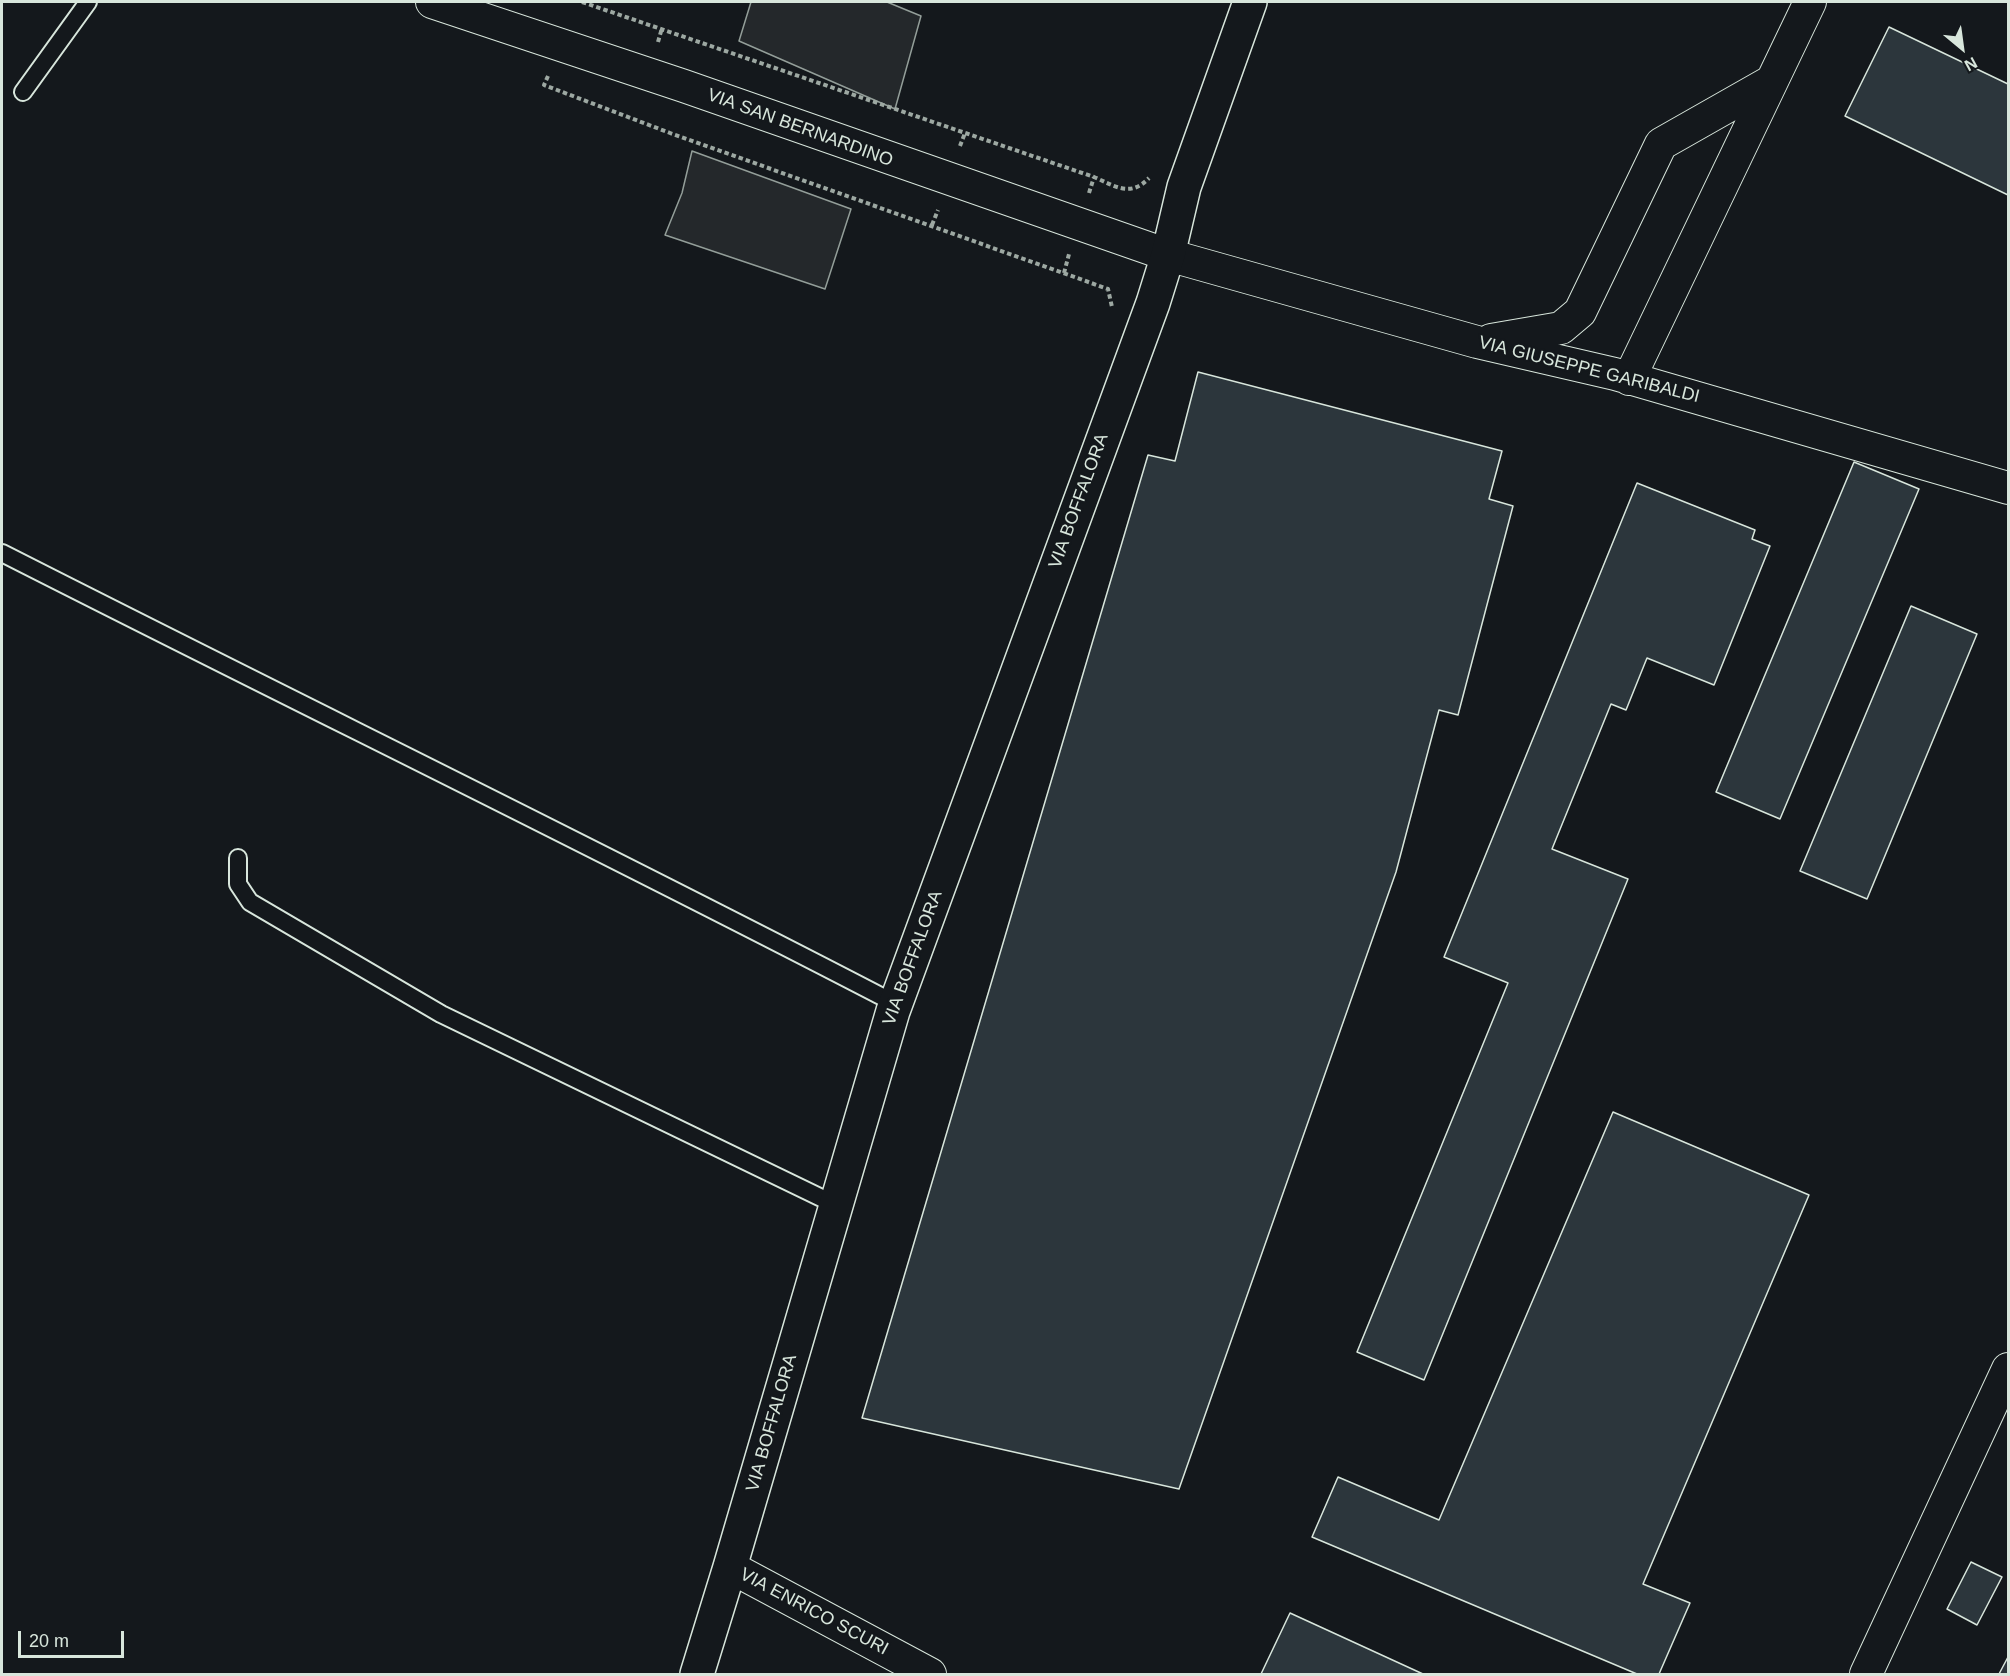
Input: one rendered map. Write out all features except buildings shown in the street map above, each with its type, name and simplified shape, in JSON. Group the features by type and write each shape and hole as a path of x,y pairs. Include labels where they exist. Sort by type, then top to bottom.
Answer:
{"street":[{"name":"VIA SAN BERNARDINO","path":"432,2 1168,255"},
{"name":"VIA BOFFALORA","path":"697,1674 896,1004 1153,303 1168,255 1184,187 1250,2"},
{"path":"1629,379 1810,2"},
{"path":"1477,342 1561,327 1580,312 1661,144 1772,81"},
{"name":"VIA GIUSEPPE GARIBALDI","path":"1168,255 1477,342 1629,379 2008,488"},
{"path":"1866,1674 2008,1369"},
{"name":"VIA ENRICO SCURI","path":"730,1567 930,1674"}],"lane":[{"path":"23,92 88,2"},
{"path":"2,553 306,707 677,890 896,1004"},
{"path":"238,858 238,884 250,902 431,1008 836,1205"}],"path":[{"path":"582,2 1118,187 1140,188 1153,174 1184,187"},
{"path":"559,44 544,86 1108,289 1112,304 1109,326 1138,340"}],"shaded area":[{"path":"751,2 887,2 921,16 895,109 739,41"},
{"path":"692,151 851,209 825,289 665,235 682,193"}]}
